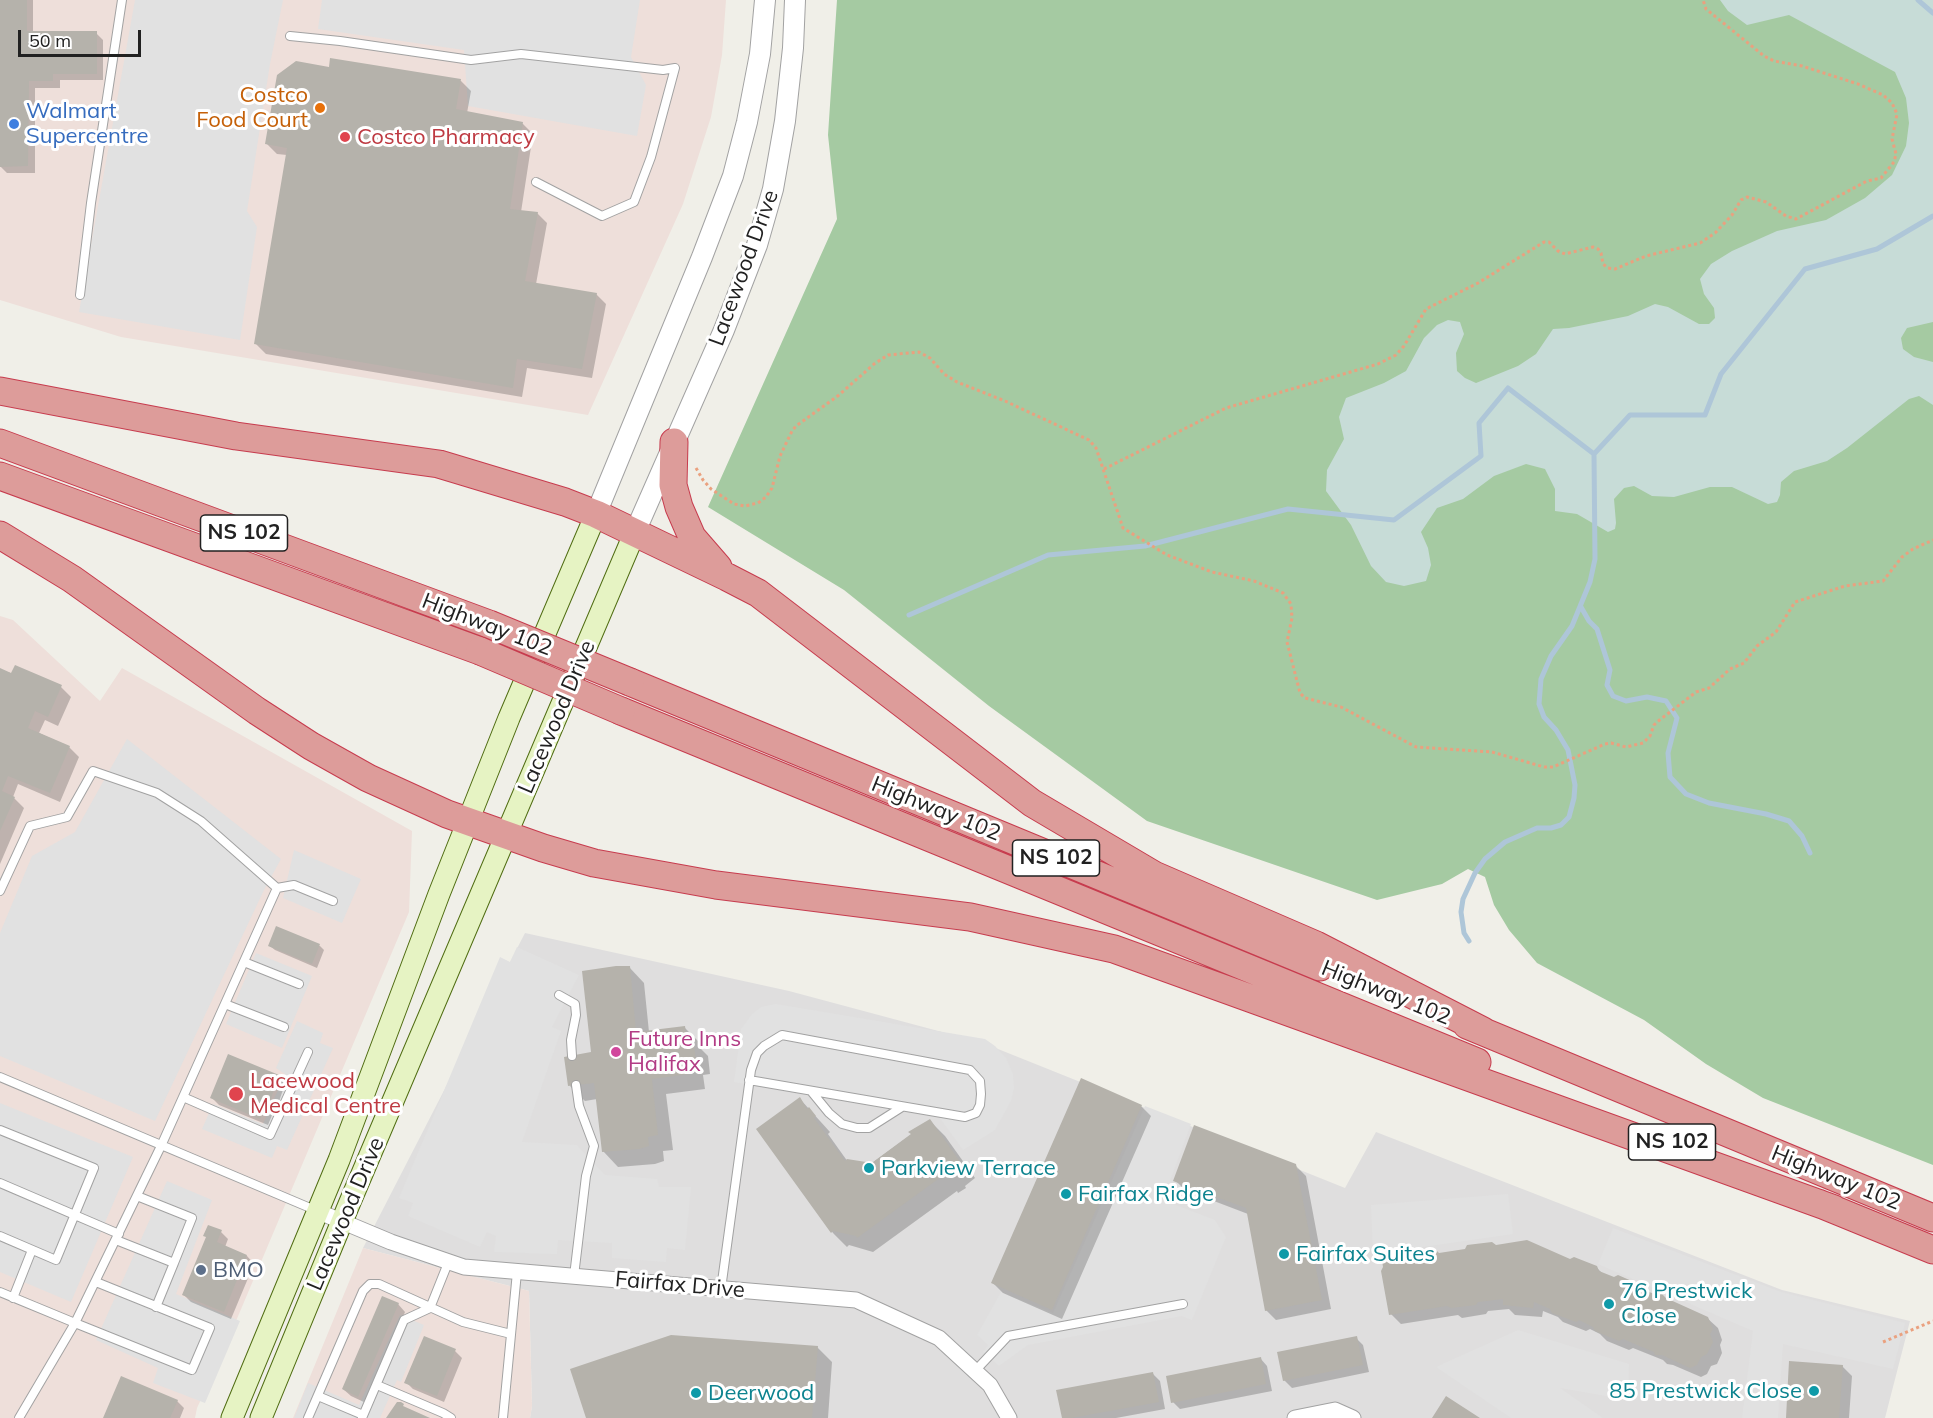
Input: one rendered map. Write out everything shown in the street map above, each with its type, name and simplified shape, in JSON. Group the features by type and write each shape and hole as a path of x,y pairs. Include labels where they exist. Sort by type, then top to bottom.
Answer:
{"highway":[{"path":"0,391 236,436 439,464 565,502 596,514 758,594 1032,802 1154,875 1317,945 1483,1031"},
{"path":"677,436 673,486 678,507 692,537 727,577"},
{"name":"Highway 102","path":"0,443 489,624 1933,1218"},
{"name":"Highway 102","path":"0,476 480,651 1933,1250"},
{"path":"0,536 72,579 256,711 311,746 423,804 506,836 616,867 716,885 970,917 1114,949 1834,1209"}],"main road":[{"name":"Lacewood Drive","path":"231,1418 339,1160 439,894 529,670 596,514"},
{"name":"Lacewood Drive","path":"261,1418 342,1221 635,532"}],"street":[{"name":"Lacewood Drive","path":"596,514 695,275 733,176 756,77 765,0"},
{"name":"Lacewood Drive","path":"635,532 724,330 757,245 773,189 785,121 793,48 795,0"},
{"name":"Fairfax Drive","path":"317,1211 448,1263 464,1267 856,1300 939,1338 990,1385 1009,1418"},
{"path":"1295,1418 1335,1410 1353,1418"}],"lane":[{"path":"80,295 91,204 122,0"},
{"path":"290,36 340,40 471,60 520,54 566,57 663,70 675,68 651,157 634,202 602,216 536,182"},
{"path":"0,891 30,826 67,817 93,771 158,793 201,821 277,888"},
{"path":"277,888 294,885 333,901"},
{"path":"19,1418 75,1323 118,1237 277,888"},
{"path":"244,962 299,984"},
{"path":"559,995 575,1004 576,1015 571,1040 572,1056"},
{"path":"225,1004 284,1027"},
{"path":"721,1289 749,1080 757,1053 764,1046 782,1035 970,1070 980,1081 981,1094 980,1105 976,1113 965,1117 749,1080"},
{"path":"183,1096 270,1135 308,1052"},
{"path":"0,1077 317,1211"},
{"path":"574,1276 586,1176 594,1146 579,1106 576,1085"},
{"path":"810,1091 842,1124 856,1128 869,1128 902,1107"},
{"path":"0,1130 94,1168 56,1260 0,1236"},
{"path":"0,1183 75,1215 174,1263"},
{"path":"137,1196 192,1218 156,1307"},
{"path":"13,1298 32,1250"},
{"path":"318,1396 362,1416 404,1320 430,1308 448,1263"},
{"path":"503,1418 517,1272"},
{"path":"0,1292 192,1370 210,1328 96,1282"},
{"path":"308,1418 363,1291 370,1284 379,1284 463,1322 511,1334"},
{"path":"975,1371 1008,1336 1183,1304"},
{"path":"377,1385 451,1418"}],"path":[{"path":"1104,469 1226,408 1378,364 1396,355 1426,309 1478,283 1544,242 1549,242 1564,254 1598,249 1601,253 1602,264 1615,269 1646,256 1700,243 1715,233 1732,216 1741,200 1747,197 1766,202 1791,219 1796,219 1867,181 1881,178 1894,162 1896,154 1892,139 1897,114 1892,103 1883,95 1858,84 1802,66 1774,61 1764,56 1706,9 1703,0"},
{"path":"677,436 703,480 711,489 734,504 745,506 758,503 772,488 780,456 796,426 888,355 919,352 930,358 944,374 957,382 1005,401 1089,440 1096,448 1123,528 1167,555 1212,572 1254,581 1283,593 1291,604 1292,618 1287,642 1300,693 1305,698 1341,707 1416,747 1492,752 1544,767 1553,767 1605,744 1626,747 1643,743 1650,736 1653,725 1696,692 1709,688 1730,669 1744,663 1757,646 1776,632 1795,602 1845,586 1883,581 1902,557 1933,540"},
{"path":"1883,1342 1933,1321"}],"shaded area":[{"path":"0,0 726,0 722,55 711,117 683,204 588,415 121,337 0,300"},
{"path":"135,0 283,0 270,64 247,211 257,227 240,340 79,312"},
{"path":"322,0 640,0 631,57 646,85 637,136 468,106 464,50 318,29"},
{"path":"1720,0 1933,0 1933,322 1907,328 1901,338 1903,349 1914,357 1933,362 1933,405 1919,396 1909,399 1827,461 1794,471 1781,482 1777,502 1768,504 1732,487 1710,487 1674,497 1652,496 1634,486 1624,488 1614,499 1615,529 1608,532 1577,514 1555,511 1555,489 1545,469 1526,464 1494,476 1463,499 1437,508 1421,532 1428,548 1431,565 1426,581 1404,586 1386,582 1371,566 1351,525 1326,491 1327,470 1344,439 1339,417 1346,398 1384,383 1406,371 1424,338 1437,325 1448,320 1460,322 1464,334 1456,353 1457,371 1476,383 1518,366 1536,354 1553,329 1628,316 1655,304 1668,307 1699,324 1709,324 1715,318 1714,308 1704,294 1700,279 1711,264 1732,251 1777,231 1826,220 1865,198 1892,175 1906,146 1909,123 1906,98 1895,72 1789,15 1747,25 1728,11"},
{"path":"0,616 13,620 100,701 122,668 412,831 409,912 197,1408 195,1418 0,1418"},
{"path":"127,739 281,859 264,890 155,1121 0,1056 0,933 32,856 75,832"},
{"path":"294,850 361,879 342,923 283,898"},
{"path":"525,933 789,991 983,1043 1345,1188 1376,1132 1782,1290 1910,1321 1885,1418 530,1418 532,1406 529,1291 363,1248"},
{"path":"517,947 579,975 552,1027 561,1031 522,1142 577,1145 605,1175 657,1179 659,1187 691,1187 685,1250 667,1248 666,1262 612,1258 612,1243 558,1240 557,1254 494,1252 496,1236 487,1232 480,1247 408,1216 413,1203 399,1198 500,957 510,962"},
{"path":"256,953 312,976 282,1048 226,1024"},
{"path":"776,1004 985,1039 1006,1058 1013,1074 1014,1088 1011,1101 995,1130 963,1150 939,1117 734,1082 741,1029 752,1014 761,1007"},
{"path":"297,1021 323,1033 320,1043 333,1048 287,1150 277,1146 272,1158 202,1129 213,1104 263,1124 285,1074 276,1068"},
{"path":"0,1103 133,1157 71,1302 0,1272"},
{"path":"1145,1106 1191,1124 1163,1200 1215,1220 1226,1237 1192,1320 1182,1316 1028,1345 999,1366 983,1352 988,1345 977,1335 1001,1292 1053,1313"},
{"path":"167,1181 212,1200 176,1294 240,1321 205,1403 153,1383 158,1368 96,1340"},
{"path":"1508,1194 1513,1234 1373,1254 1371,1205"},
{"path":"1613,1228 1781,1292 1905,1323 1893,1369 1783,1344 1778,1418 1742,1418 1753,1331 1598,1264"},
{"path":"363,1248 529,1291 532,1406 530,1418 293,1418"},
{"path":"400,1315 424,1325 401,1382 397,1380 380,1418 294,1418 308,1383 359,1405"},
{"path":"1518,1330 1629,1364 1628,1400 1560,1388 1603,1418 1511,1418 1436,1367"}],"green space":[{"path":"837,0 1933,0 1933,1165 1763,1098 1706,1064 1644,1020 1537,963 1509,930 1494,905 1485,877 1468,869 1442,884 1377,900 1147,821 989,706 844,590 708,507 837,219 828,135"}],"building":[{"name":"Walmart Supercentre","path":"0,0 27,0 27,31 97,31 97,74 53,74 53,81 29,81 28,166 0,167"},
{"path":"330,58 461,79 456,109 523,122 510,209 538,212 525,281 597,293 582,369 517,359 513,388 254,344 287,148 265,144 277,75 296,61 329,67"},
{"path":"15,665 62,685 48,717 35,711 28,728 70,746 50,793 8,776 2,791 15,797 0,831 0,668 11,673"},
{"path":"276,926 320,944 312,964 268,946"},
{"path":"630,966 636,1032 685,1026 687,1041 693,1039 696,1060 688,1060 690,1074 652,1079 658,1135 648,1137 649,1146 602,1152 594,1083 568,1086 564,1057 591,1052 582,971"},
{"path":"228,1054 279,1075 269,1104 267,1103 260,1119 210,1098"},
{"name":"Fairfax Ridge","path":"1081,1078 1142,1105 1052,1310 991,1283"},
{"name":"Parkview Terrace","path":"800,1097 807,1109 809,1107 816,1116 814,1118 845,1161 847,1159 866,1162 866,1165 869,1165 911,1134 908,1132 930,1119 961,1163 951,1170 952,1172 942,1179 941,1177 857,1238 833,1231 831,1233 756,1129"},
{"name":"Fairfax Suites","path":"1194,1125 1296,1164 1322,1300 1265,1311 1246,1208 1173,1181"},
{"path":"208,1225 222,1230 217,1242 247,1255 224,1312 182,1295 206,1237 203,1236"},
{"name":"76 Prestwick Close","path":"1527,1240 1570,1259 1574,1257 1597,1266 1599,1271 1614,1277 1618,1275 1641,1285 1643,1290 1658,1295 1661,1293 1666,1298 1708,1317 1713,1329 1710,1334 1713,1342 1707,1354 1701,1357 1697,1365 1690,1368 1662,1355 1655,1355 1654,1352 1623,1339 1619,1341 1595,1331 1593,1327 1579,1320 1576,1322 1552,1313 1550,1309 1534,1302 1533,1308 1503,1305 1503,1299 1478,1302 1476,1305 1451,1308 1447,1306 1389,1315 1381,1271 1382,1260 1416,1256 1419,1252 1436,1250 1439,1253 1465,1249 1467,1245 1492,1242 1496,1245"},
{"path":"382,1296 399,1303 358,1397 342,1389"},
{"name":"Deerwood","path":"671,1335 818,1346 812,1418 586,1418 570,1369"},
{"path":"424,1336 456,1349 437,1396 404,1383"},
{"path":"1357,1336 1363,1365 1283,1381 1277,1352"},
{"path":"1261,1357 1266,1384 1171,1403 1166,1376"},
{"name":"85 Prestwick Close","path":"1789,1361 1843,1365 1839,1418 1786,1418"},
{"path":"1153,1372 1159,1402 1062,1418 1056,1390"},
{"path":"121,1376 178,1400 170,1418 103,1418"},
{"path":"1446,1396 1480,1418 1432,1418"},
{"path":"397,1402 401,1402 403,1406 430,1418 386,1418"}],"waterway":[{"path":"1918,0 1933,13"},
{"path":"909,615 1048,555 1145,546 1288,509 1394,520 1481,456 1479,423 1508,388 1594,454 1630,415 1705,415 1721,374 1805,269 1877,249 1933,216"},
{"path":"1469,941 1464,933 1461,912 1463,899 1475,873 1485,859 1505,842 1537,828 1561,825 1569,817 1574,798 1575,785 1568,750 1556,730 1544,717 1539,704 1541,679 1551,656 1572,626 1590,582 1595,559 1594,454"},
{"path":"1581,607 1597,629 1610,670 1607,685 1613,696 1626,701 1647,697 1666,701 1677,718 1668,753 1670,777 1686,794 1709,803 1789,821 1802,836 1810,853"}],"place":[{"name":"Costco Food Court","path":"320,108"},
{"name":"Walmart Supercentre","path":"14,124"},
{"name":"Costco Pharmacy","path":"345,137"},
{"name":"Future Inns Halifax","path":"616,1052"},
{"name":"Lacewood Medical Centre","path":"236,1094"},
{"name":"Parkview Terrace","path":"869,1168"},
{"name":"Fairfax Ridge","path":"1066,1194"},
{"name":"Fairfax Suites","path":"1284,1254"},
{"name":"BMO","path":"201,1270"},
{"name":"76 Prestwick Close","path":"1609,1304"},
{"name":"85 Prestwick Close","path":"1814,1391"},
{"name":"Deerwood","path":"696,1393"}]}
